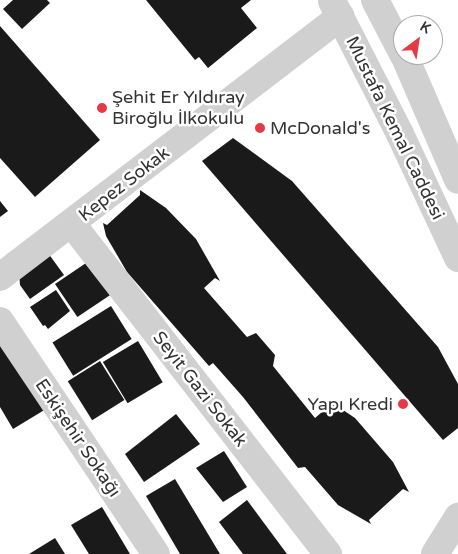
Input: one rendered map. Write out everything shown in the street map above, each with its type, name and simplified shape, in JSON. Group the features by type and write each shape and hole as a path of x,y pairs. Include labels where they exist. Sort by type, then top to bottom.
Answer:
{"street":[{"name":"Mustafa Kemal Caddesi","path":"376,0 393,34"},
{"name":"Mustafa Kemal Caddesi","path":"336,8 458,258"},
{"name":"Kepez Sokak","path":"0,277 72,224 336,8"},
{"name":"Mustafa Kemal Caddesi","path":"408,65 458,180"},
{"name":"Seyit Gazi Sokak","path":"72,224 328,554"},
{"name":"Eskişehir Sokağı","path":"0,322 156,554"},
{"path":"435,554 458,517"}],"building":[{"path":"13,0 47,0 50,3 22,29 3,9"},
{"path":"146,0 251,0 241,8 257,28 208,68 199,57 195,60"},
{"path":"0,26 100,140 35,197 0,158"},
{"path":"233,138 292,181 438,347 458,384 458,428 443,440 202,161"},
{"path":"140,190 166,208 196,239 220,281 215,278 204,288 247,337 256,333 275,355 273,366 315,418 329,406 326,404 328,400 355,418 393,462 409,492 403,489 369,520 371,524 338,505 305,467 298,468 243,397 213,363 209,366 127,272 106,236 103,223 107,225 140,195"},
{"path":"0,201 8,211 0,217"},
{"path":"48,253 64,275 30,299 20,285 19,273"},
{"path":"89,261 111,294 77,317 55,284"},
{"path":"56,290 70,311 48,329 45,325 43,326 30,307"},
{"path":"111,306 132,339 73,376 52,343"},
{"path":"0,341 51,406 13,429 0,407"},
{"path":"138,341 163,382 128,403 103,362"},
{"path":"100,361 124,400 92,420 68,381"},
{"path":"176,414 200,444 144,482 125,454"},
{"path":"224,451 247,487 223,502 196,468"},
{"path":"175,479 220,554 180,554 146,496"},
{"path":"247,500 287,554 243,554 219,522"},
{"path":"102,507 130,554 89,554 71,525"},
{"path":"55,538 65,554 29,554"}],"place":[{"name":"Şehit Er Yıldıray Biroğlu İlkokulu","path":"102,108"},
{"name":"McDonald's","path":"260,128"},
{"name":"Yapı Kredi","path":"403,404"}]}
